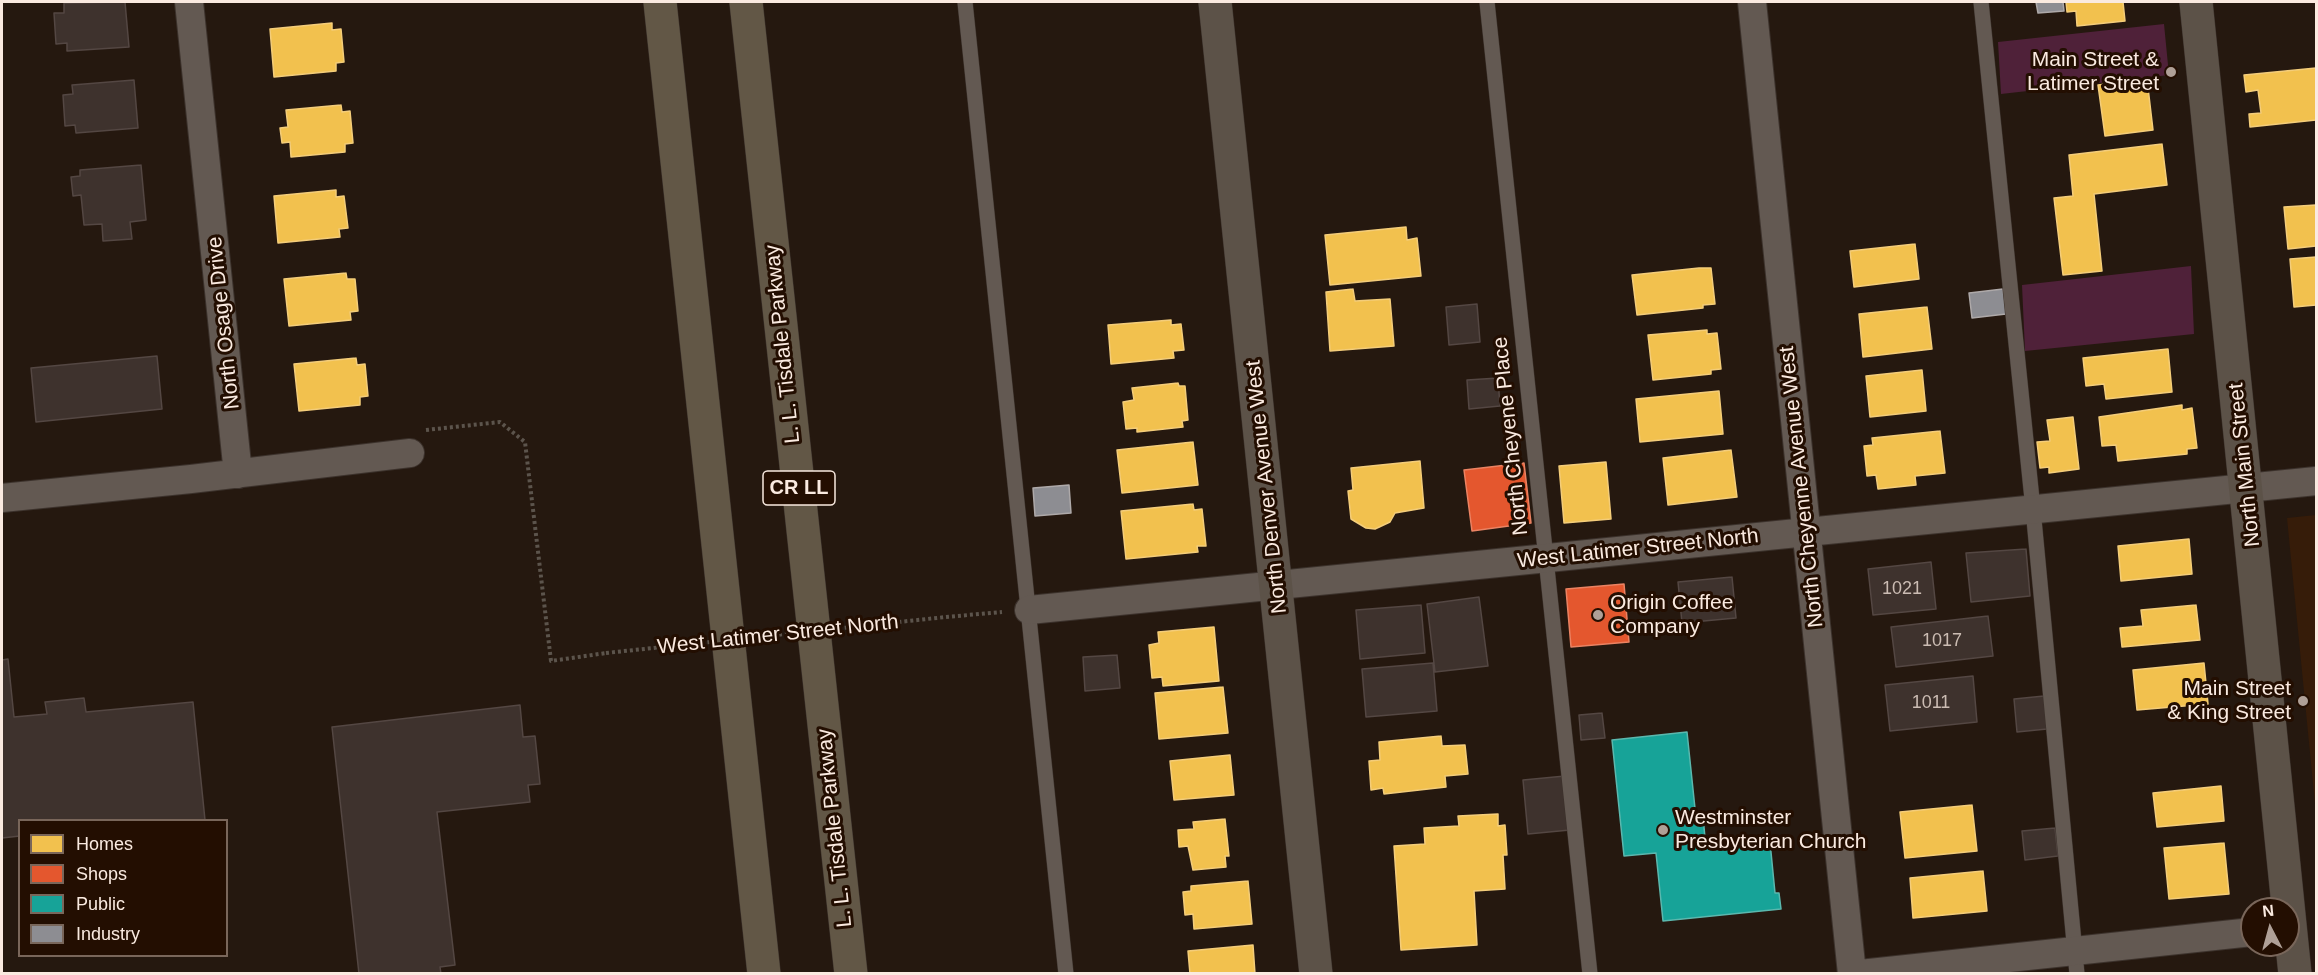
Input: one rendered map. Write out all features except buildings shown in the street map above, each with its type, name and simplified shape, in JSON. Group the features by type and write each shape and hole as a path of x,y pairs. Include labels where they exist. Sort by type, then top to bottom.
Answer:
{"highway":[{"path":"660,2 764,974"},
{"name":"L. L. Tisdale Parkway","path":"746,2 851,974"}],"street":[{"name":"North Osage Drive","path":"189,2 238,474"},
{"name":"North Denver Avenue West","path":"1215,2 1316,974"},
{"name":"North Cheyenne Avenue West","path":"1752,2 1852,974"},
{"name":"North Main Street","path":"2196,2 2248,488 2286,897"},
{"path":"2,498 238,474 417,441"},
{"name":"West Latimer Street North","path":"1017,611 2316,481"},
{"path":"1860,974 2075,962 2240,934"},
{"name":"North Main Street","path":"2293,957 2295,974"}],"lane":[{"path":"965,2 1017,611 1066,974"},
{"name":"North Cheyene Place","path":"1486,2 1590,974"},
{"path":"1981,2 2033,509 2075,962"}],"path":[{"name":"West Latimer Street North","path":"417,441 500,422 525,442 551,661 606,653 1017,611"}],"shaded area":[{"path":"2164,24 2169,75 2001,94 1998,42"},
{"path":"2191,266 2194,334 2025,351 2022,285"},
{"path":"2316,515 2316,814 2287,518"}],"place":[{"name":"Main Street & Latimer Street","path":"2171,72"},
{"name":"Origin Coffee Company","path":"1598,615"},
{"name":"Main Street & King Street","path":"2303,701"},
{"name":"Westminster Presbyterian Church","path":"1663,830"}]}
